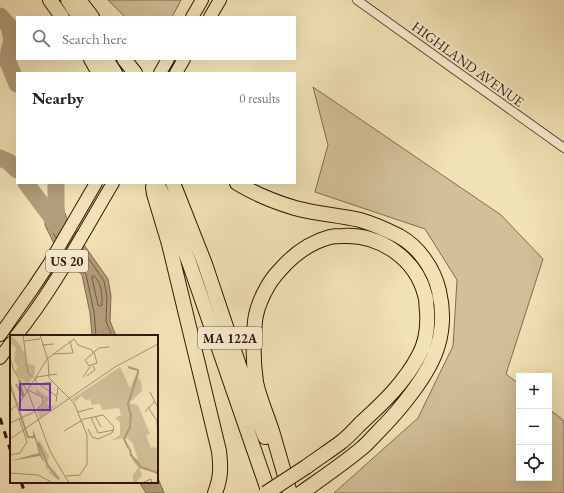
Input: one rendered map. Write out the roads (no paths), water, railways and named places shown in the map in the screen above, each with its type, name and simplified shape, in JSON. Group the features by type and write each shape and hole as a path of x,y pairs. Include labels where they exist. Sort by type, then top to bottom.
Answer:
{"highway":[{"path":"50,0 61,16"},
{"path":"68,0 78,16"},
{"path":"79,0 91,16"},
{"path":"92,60 98,72"},
{"path":"107,60 114,72"},
{"path":"125,60 134,72"},
{"path":"153,184 154,194 169,244 219,451 221,468 215,493"},
{"name":"MA 122A","path":"157,184 168,206 190,265 270,493"},
{"name":"MA 122A","path":"173,184 205,264 253,407 286,493"},
{"path":"239,184 261,196 295,208 360,220 378,226 401,237 415,247 427,263 437,282 441,301 441,323 439,344 432,361 404,403 384,426 363,447 306,489"},
{"path":"266,493 306,467 341,442 395,390 420,354 428,321 426,296 418,278 406,261 391,248 376,240 354,235 332,236 315,242 300,251 286,263 273,278 262,297 254,326 253,341 256,384 272,430 290,493"}],"main road":[{"path":"193,16 202,0"},
{"path":"211,16 220,0"},
{"path":"161,72 167,60"},
{"name":"US 20","path":"0,335 49,264 95,184"},
{"name":"US 20","path":"17,335 49,292 111,184"},
{"path":"0,358 10,344"}],"street":[{"name":"HIGHLAND AVENUE","path":"357,0 564,148"}],"water":[{"path":"59,196 68,222 108,279 111,296 110,321 116,335 92,335 90,313 82,275 57,250 45,225 46,210 51,198"},
{"path":"158,478 164,493 146,493 140,483 158,483"}],"waterway":[{"path":"0,16 9,26 12,40 8,62 16,82"},
{"path":"0,158 9,162 16,169"},
{"path":"27,184 58,226"},
{"path":"56,184 57,219"}],"railway":[{"path":"0,418 10,449"},
{"path":"21,483 25,493"}]}
